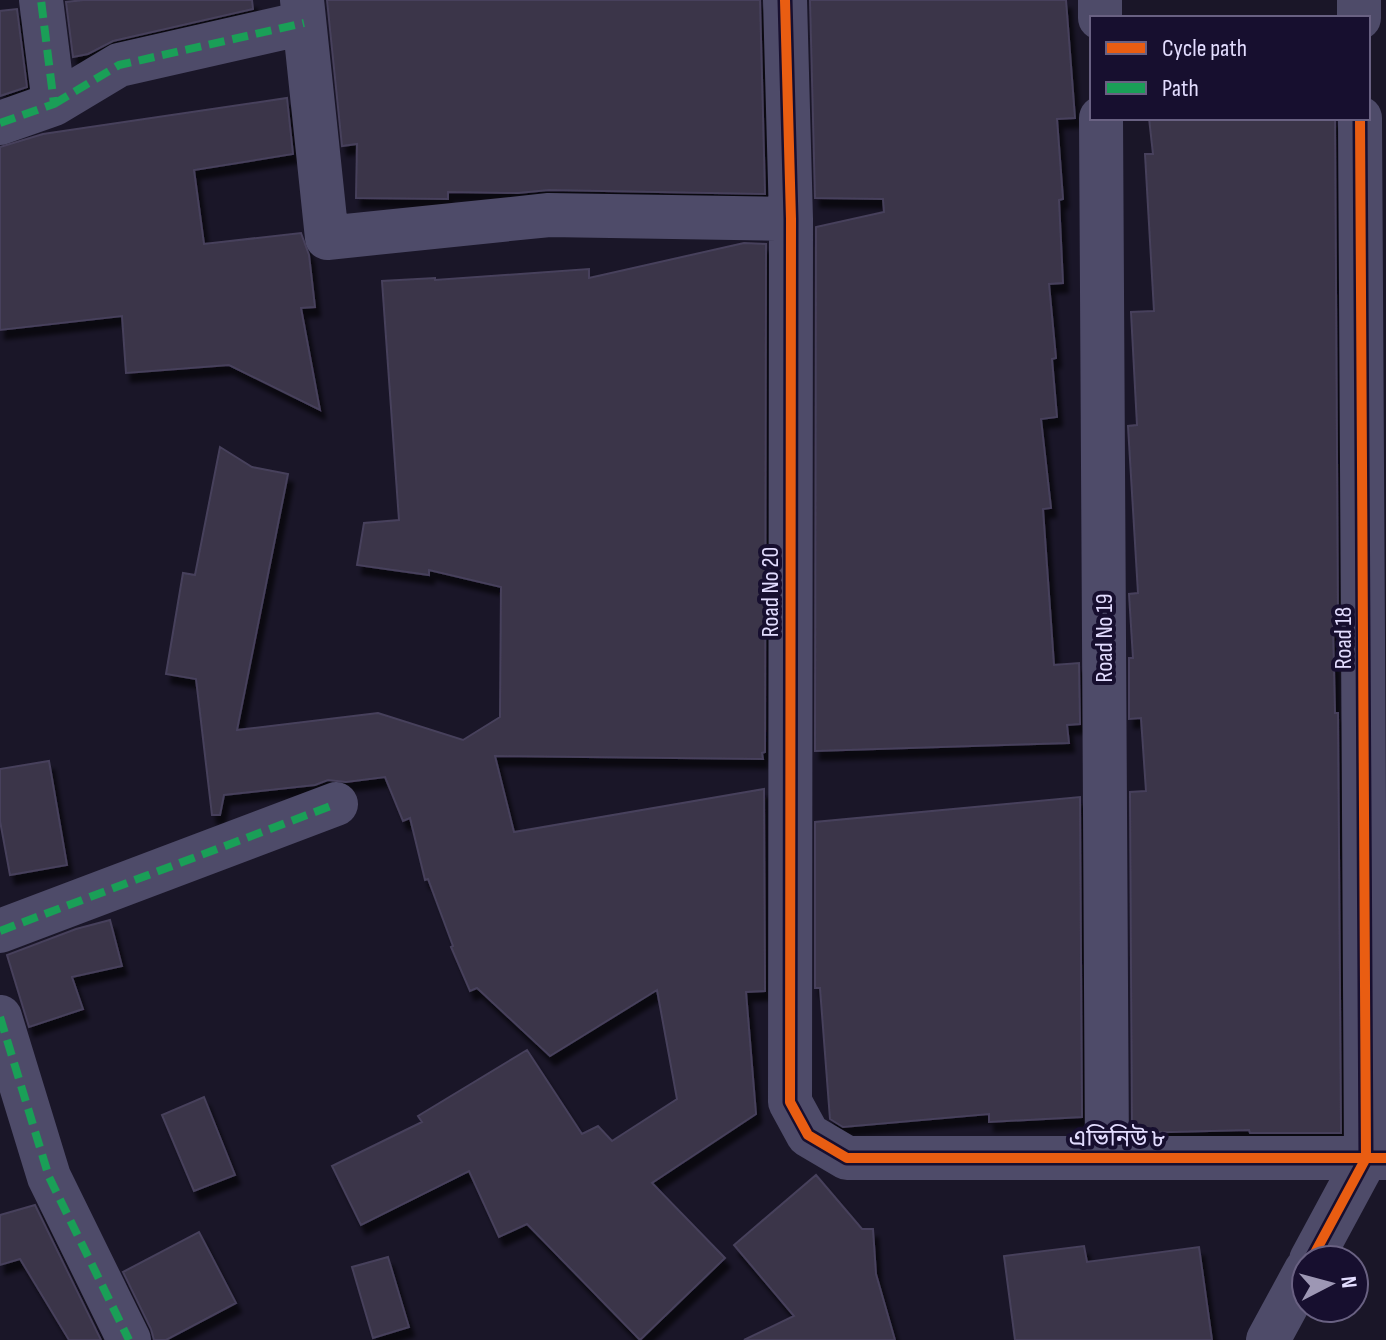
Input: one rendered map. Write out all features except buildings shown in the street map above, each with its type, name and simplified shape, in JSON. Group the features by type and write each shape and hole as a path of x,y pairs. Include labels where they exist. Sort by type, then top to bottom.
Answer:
{"street":[{"path":"41,0 54,104"},
{"name":"Road No 20","path":"785,0 791,219 790,1102 808,1135 847,1158"},
{"path":"0,123 54,104 119,65 293,24 303,12"},
{"path":"303,12 327,238 549,215 791,219"},
{"name":"Road No 19","path":"1101,120 1107,1158"},
{"name":"Road 18","path":"1360,120 1376,1158"},
{"path":"0,931 336,804"},
{"path":"0,1017 49,1177 129,1340"},
{"name":"এভিনিউ ৮","path":"847,1158 1376,1158"},
{"path":"1321,1244 1376,1158"},
{"path":"1268,1340 1290,1299"}],"marked path":[{"path":"0,123 54,104 41,0"},
{"path":"54,104 119,65 304,23"},
{"path":"0,931 336,804"},
{"path":"0,1017 49,1177 129,1340"}],"cycle path":[{"path":"785,0 791,219 790,1102 808,1135 847,1158 1386,1158"},
{"path":"1320,1244 1366,1158 1360,120"}]}
